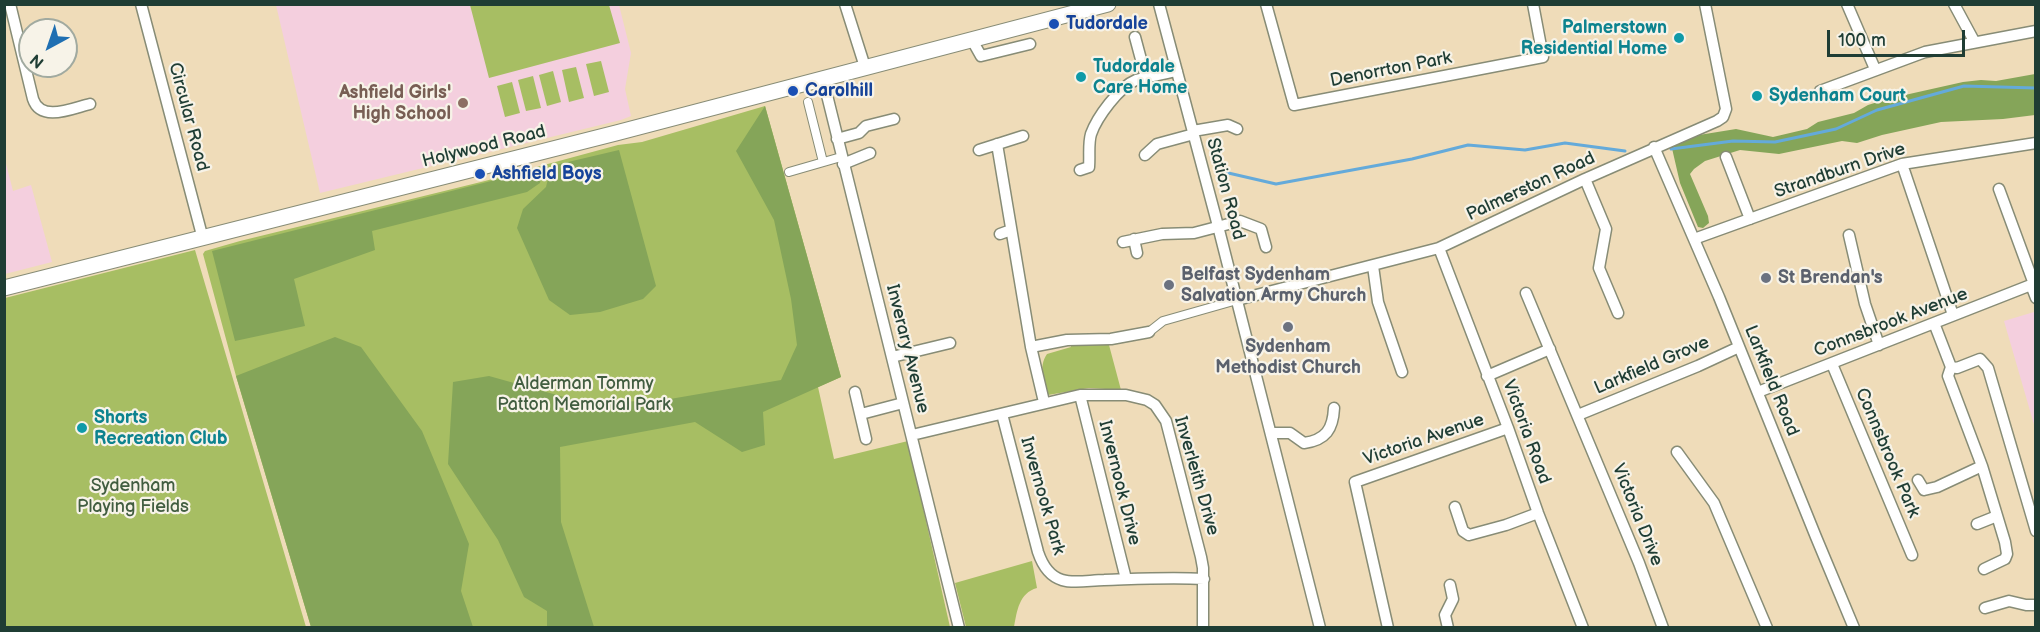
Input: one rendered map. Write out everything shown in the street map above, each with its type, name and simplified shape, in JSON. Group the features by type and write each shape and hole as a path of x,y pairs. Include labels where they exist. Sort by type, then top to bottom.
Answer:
{"main road":[{"name":"Holywood Road","path":"4,288 203,239 1108,4"}],"street":[{"path":"10,4 36,106 53,113 90,104"},
{"name":"Circular Road","path":"141,4 203,239"},
{"path":"845,4 865,67"},
{"name":"Station Road","path":"1159,4 1272,433 1320,627"},
{"name":"Denorrton Park","path":"1266,4 1294,105 1544,57 1533,4"},
{"name":"Palmerston Road","path":"1237,300 1439,248 1654,147 1712,124 1723,117 1726,109 1705,4"},
{"path":"1847,4 1875,69"},
{"path":"1954,4 1974,41"},
{"path":"1820,91 1925,52 2036,31"},
{"path":"1135,37 1146,78"},
{"path":"972,40 981,56 1030,44"},
{"path":"1080,170 1089,167 1092,133 1106,109 1126,85 1177,71"},
{"name":"Inverary Avenue","path":"823,79 959,627"},
{"path":"808,102 823,162"},
{"path":"837,139 860,133 866,126 894,119"},
{"path":"1145,155 1157,144 1193,133 1228,125 1237,129"},
{"path":"979,150 1023,136"},
{"path":"997,144 1031,347 1044,402"},
{"name":"Strandburn Drive","path":"1694,239 1902,164 2036,144"},
{"name":"Larkfield Road","path":"1654,147 1854,627"},
{"path":"789,172 823,162 870,153"},
{"path":"1726,157 1750,219"},
{"path":"1902,164 1953,315"},
{"path":"1585,179 1606,229 1599,268 1618,313"},
{"path":"1999,189 2036,298"},
{"path":"1137,253 1129,241 1162,234 1189,234 1240,220 1261,229 1266,247"},
{"path":"1000,234 1011,231"},
{"path":"1849,235 1864,304 1879,345"},
{"name":"Victoria Road","path":"1439,248 1583,627"},
{"path":"1373,266 1378,302 1402,372"},
{"name":"Connsbrook Avenue","path":"1758,392 2033,284"},
{"name":"Victoria Drive","path":"1526,293 1640,563 1663,627"},
{"path":"1031,347 1067,340 1111,339 1149,332 1163,321 1237,300"},
{"path":"1934,323 1951,367 1948,376 1982,466 2007,554 2001,562 1984,569"},
{"path":"892,357 950,343"},
{"name":"Larkfield Grove","path":"1578,415 1739,347"},
{"path":"1487,376 1550,349"},
{"path":"1951,367 1957,368 1980,359 1988,368 2036,531"},
{"name":"Connsbrook Park","path":"1832,364 1912,555"},
{"path":"855,392 866,439"},
{"name":"Inverleith Drive","path":"912,435 1080,395 1126,395 1147,400 1166,421 1201,557 1204,579 1203,627"},
{"name":"Invernook Drive","path":"1080,395 1126,579"},
{"path":"861,414 903,403"},
{"path":"1272,433 1290,433 1304,443 1313,442 1323,437 1338,421 1334,408"},
{"name":"Invernook Park","path":"1002,414 1038,552 1045,568 1053,575 1067,581 1204,579"},
{"name":"Victoria Avenue","path":"1388,627 1355,482 1508,428"},
{"path":"1677,452 1714,503 1767,627"},
{"path":"1918,480 1924,490 1937,487 1982,466"},
{"path":"1455,507 1463,531 1470,535 1480,534 1538,513"},
{"path":"1977,524 1996,516"},
{"path":"1448,627 1445,615 1454,599 1450,585"},
{"path":"1985,608 2009,601 2036,605"}],"shaded area":[{"name":"Ashfield Girls' High School","path":"276,5 619,5 631,53 625,89 631,116 320,193"},
{"path":"4,156 13,191 31,185 52,262 5,274"},
{"path":"2034,312 2036,318 2035,428 2004,321"}],"green space":[{"path":"470,5 609,5 620,43 489,78"},
{"path":"601,61 609,92 594,96 586,64"},
{"path":"576,67 584,98 569,102 562,70"},
{"path":"553,71 561,102 547,106 539,75"},
{"path":"2035,74 2035,115 1941,122 1857,143 1842,141 1779,154 1740,150 1705,161 1690,174 1708,216 1709,223 1703,228 1698,227 1680,183 1671,144 1699,135 1736,129 1773,137 1807,129 1818,122 1854,113 1868,105 1887,99 1963,82 1996,81"},
{"path":"533,76 541,108 526,111 518,80"},
{"path":"512,82 520,113 505,117 497,86"},
{"name":"Alderman Tommy Patton Memorial Park","path":"765,106 841,377 818,387 834,459 908,441 950,627 311,627 236,376 203,254 205,251 485,181 618,145 642,142"},
{"path":"765,106 841,377 763,412 765,445 742,452 695,422 560,447 561,522 594,627 547,627 547,611 524,597 498,540 448,464 453,382 489,376 589,404 670,399 781,380 797,345 791,299 774,220 736,151"},
{"path":"619,150 656,286 643,299 600,312 570,315 549,300 517,228 523,209 546,187 551,166"},
{"path":"543,168 540,183 527,192 372,231 375,250 294,279 305,326 235,341 212,251"},
{"name":"Sydenham Playing Fields","path":"195,250 306,627 5,628 5,298"},
{"path":"335,337 361,347 422,431 469,544 461,591 473,627 311,627 236,376"},
{"path":"1071,345 1109,345 1121,390 1089,388 1048,395 1043,374 1044,359 1047,354 1071,347"},
{"path":"1032,561 1037,588 1031,590 1023,598 1014,627 966,627 955,583"}],"waterway":[{"path":"1671,149 1733,141 1775,142 1836,129 1877,110 1964,86 2036,88"},
{"path":"1224,172 1276,184 1412,159 1468,145 1525,150 1565,143 1625,151"}],"place":[{"name":"Tudordale","path":"1054,24"},
{"name":"Palmerstown Residential Home","path":"1679,38"},
{"name":"Tudordale Care Home","path":"1081,77"},
{"name":"Carolhill","path":"793,91"},
{"name":"Sydenham Court","path":"1757,96"},
{"name":"Ashfield Girls' High School","path":"463,103"},
{"name":"Ashfield Boys","path":"480,174"},
{"name":"St Brendan's","path":"1766,278"},
{"name":"Belfast Sydenham Salvation Army Church","path":"1169,285"},
{"name":"Sydenham Methodist Church","path":"1288,327"},
{"name":"Shorts Recreation Club","path":"82,428"}]}
